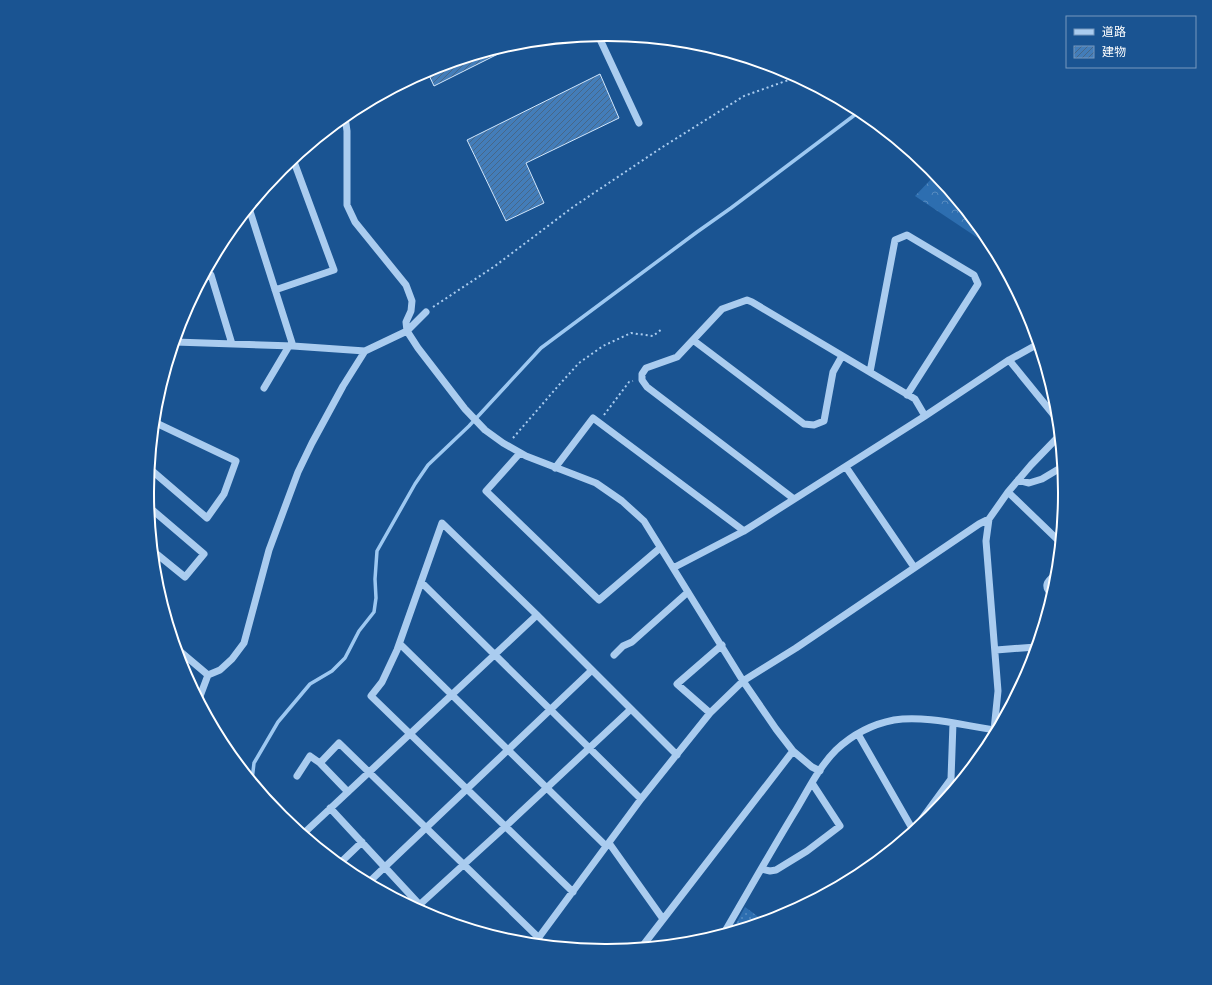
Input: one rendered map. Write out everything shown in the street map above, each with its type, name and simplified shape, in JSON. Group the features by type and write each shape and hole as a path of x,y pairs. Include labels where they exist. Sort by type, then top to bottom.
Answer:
{"street":[{"path":"601,41 639,123"},
{"path":"346,123 347,205 355,222 406,285 412,301 411,311 406,322 407,330 418,348 465,409 486,430 520,453 596,483 622,501 644,521 743,681 776,729 793,751 812,767 820,770"},
{"path":"275,290 334,270 295,165"},
{"path":"251,214 291,346 264,388"},
{"path":"870,372 895,240 907,235 974,275 978,284 907,395"},
{"path":"211,275 232,344"},
{"path":"794,499 647,387 642,380 642,374 646,368 677,357 722,309 747,300 915,399 925,416"},
{"path":"180,342 291,346 365,351 407,330 426,312"},
{"path":"693,340 804,424 814,425 824,421 833,372 842,356"},
{"path":"673,568 744,531 846,467 1009,360 1034,346"},
{"path":"201,693 208,675 220,670 232,659 244,643 269,550 298,472 343,386 365,351"},
{"path":"1009,360 1050,409"},
{"path":"555,468 593,418 744,531"},
{"path":"155,474 207,518 224,494 236,461 160,425"},
{"path":"996,720 998,691 996,650 986,541 989,519 1018,480 1055,440"},
{"path":"520,453 486,491 600,600 660,548"},
{"path":"846,467 914,568"},
{"path":"1018,480 1030,483 1042,479 1057,470"},
{"path":"1008,492 1055,538"},
{"path":"155,512 204,554 184,577 159,556"},
{"path":"538,938 641,799 710,713 743,681 802,644 979,524 989,519"},
{"path":"573,892 371,696 382,682 400,644 442,523 677,754"},
{"path":"421,582 641,799"},
{"path":"614,654 623,646 632,642 688,592"},
{"path":"307,831 537,615"},
{"path":"400,644 547,788 608,844 663,919"},
{"path":"710,713 677,684 722,645"},
{"path":"996,650 1030,647"},
{"path":"185,656 208,675"},
{"path":"372,879 592,670"},
{"path":"421,904 631,709"},
{"path":"727,928 760,869 820,770 835,751 849,739 876,725 902,719 953,723 990,729"},
{"path":"932,804 950,779 953,723"},
{"path":"858,734 910,826"},
{"path":"320,763 339,743 464,865 533,938"},
{"path":"646,942 793,751"},
{"path":"297,776 310,756 320,763 348,792"},
{"path":"760,869 770,871 776,870 807,851 840,826 812,783"},
{"path":"330,808 362,842 412,900"},
{"path":"343,860 362,842"}],"path":[{"path":"426,312 495,266 574,207 661,148 744,96 789,80"},
{"path":"507,445 579,363 603,346 631,333 653,336 662,328"},
{"path":"599,423 629,382 642,380"}],"green space":[{"path":"931,179 964,218 978,238 915,196"},
{"path":"745,907 759,917 751,920 735,925"}],"building":[{"path":"498,54 434,86 430,77 461,65"},
{"path":"600,74 619,118 526,163 544,203 506,221 467,140"}],"waterway":[{"path":"253,773 254,763 278,722 310,684 332,671 345,658 359,631 374,612 376,598 375,579 377,551 415,484 428,465 469,426 541,348 854,115"}]}
